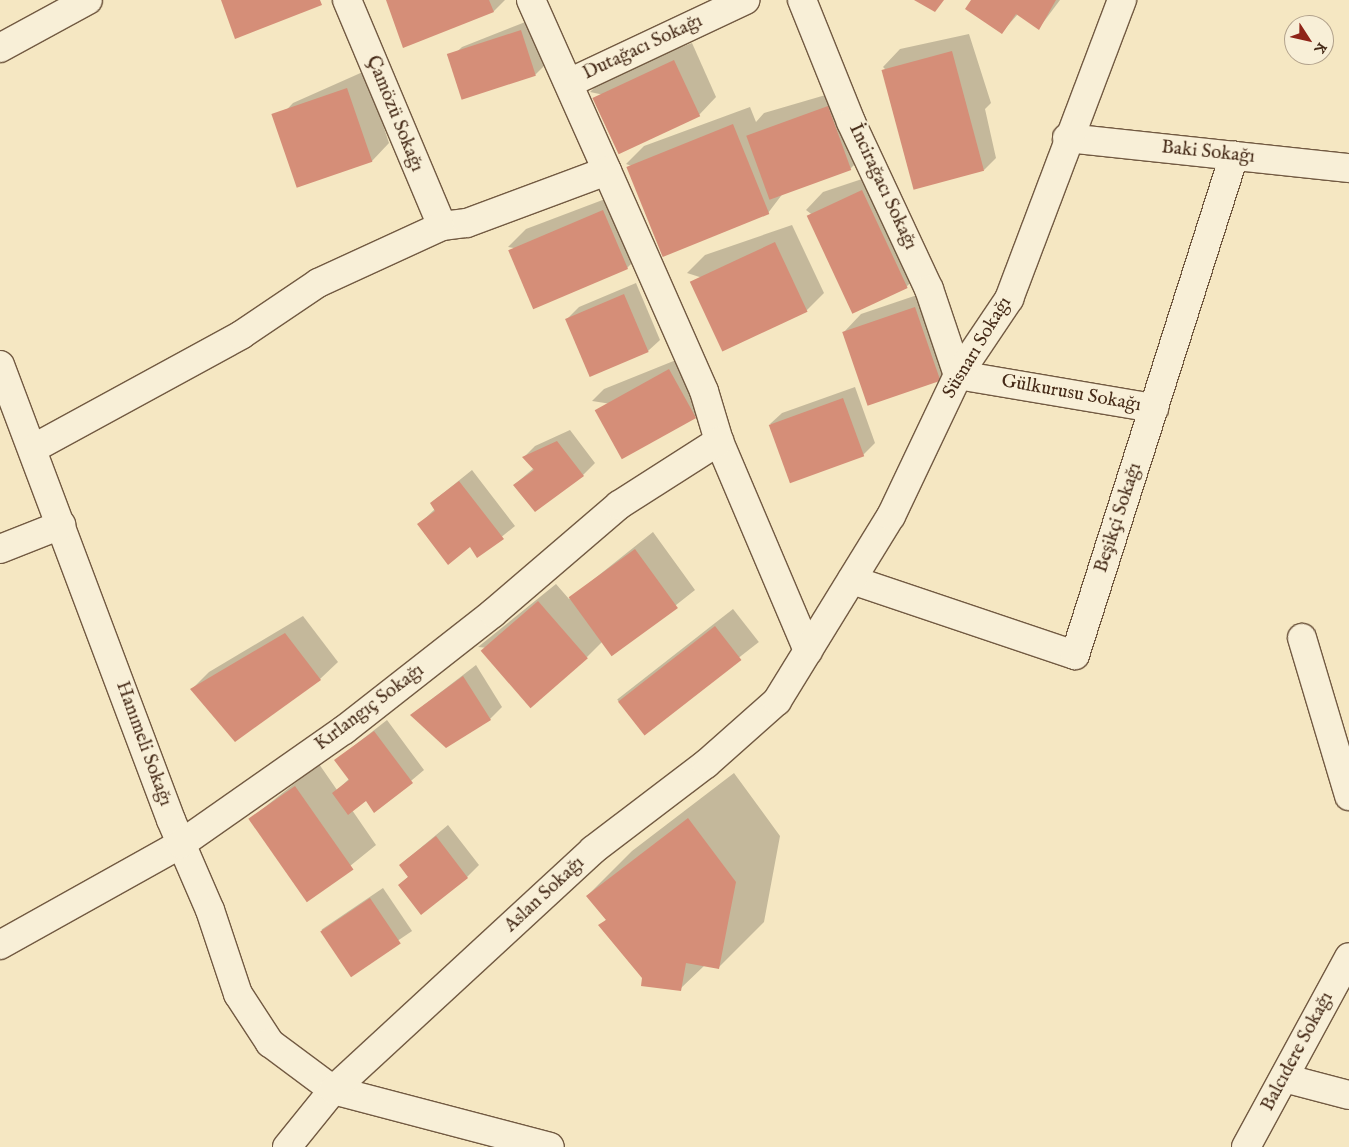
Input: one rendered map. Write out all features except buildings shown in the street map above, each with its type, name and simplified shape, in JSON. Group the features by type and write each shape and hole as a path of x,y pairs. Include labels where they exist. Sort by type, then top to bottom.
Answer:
{"street":[{"path":"0,48 88,0"},
{"name":"Çamözü Sokağı","path":"347,0 442,226"},
{"path":"531,0 704,391 719,441 808,651"},
{"name":"Dutağacı Sokağı","path":"569,83 746,0"},
{"name":"İncirağacı Sokağı","path":"802,0 852,122 929,289 958,375"},
{"name":"Süsnarı Sokağı","path":"808,651 891,516 958,375 1009,300 1067,138 1122,0"},
{"name":"Baki Sokağı","path":"1067,138 1349,168"},
{"name":"Beşikçi Sokağı","path":"852,580 1075,655 1234,156"},
{"path":"34,448 241,335 318,283 442,226 468,224 607,171"},
{"name":"Hanımeli Sokağı","path":"0,365 34,448 181,844 210,910 238,994 270,1043 333,1090"},
{"name":"Gülkurusu Sokağı","path":"958,375 1154,408"},
{"name":"Kırlangıç Sokağı","path":"0,945 181,844 344,730 493,613 619,505 719,441"},
{"path":"0,549 61,525"},
{"path":"1302,638 1349,796"},
{"name":"Aslan Sokağı","path":"287,1147 333,1090 593,850 706,764 776,701 808,651"},
{"name":"Balcıdere Sokağı","path":"1246,1147 1349,957"},
{"path":"1284,1078 1349,1095"},
{"path":"333,1090 509,1140 550,1147"}]}
